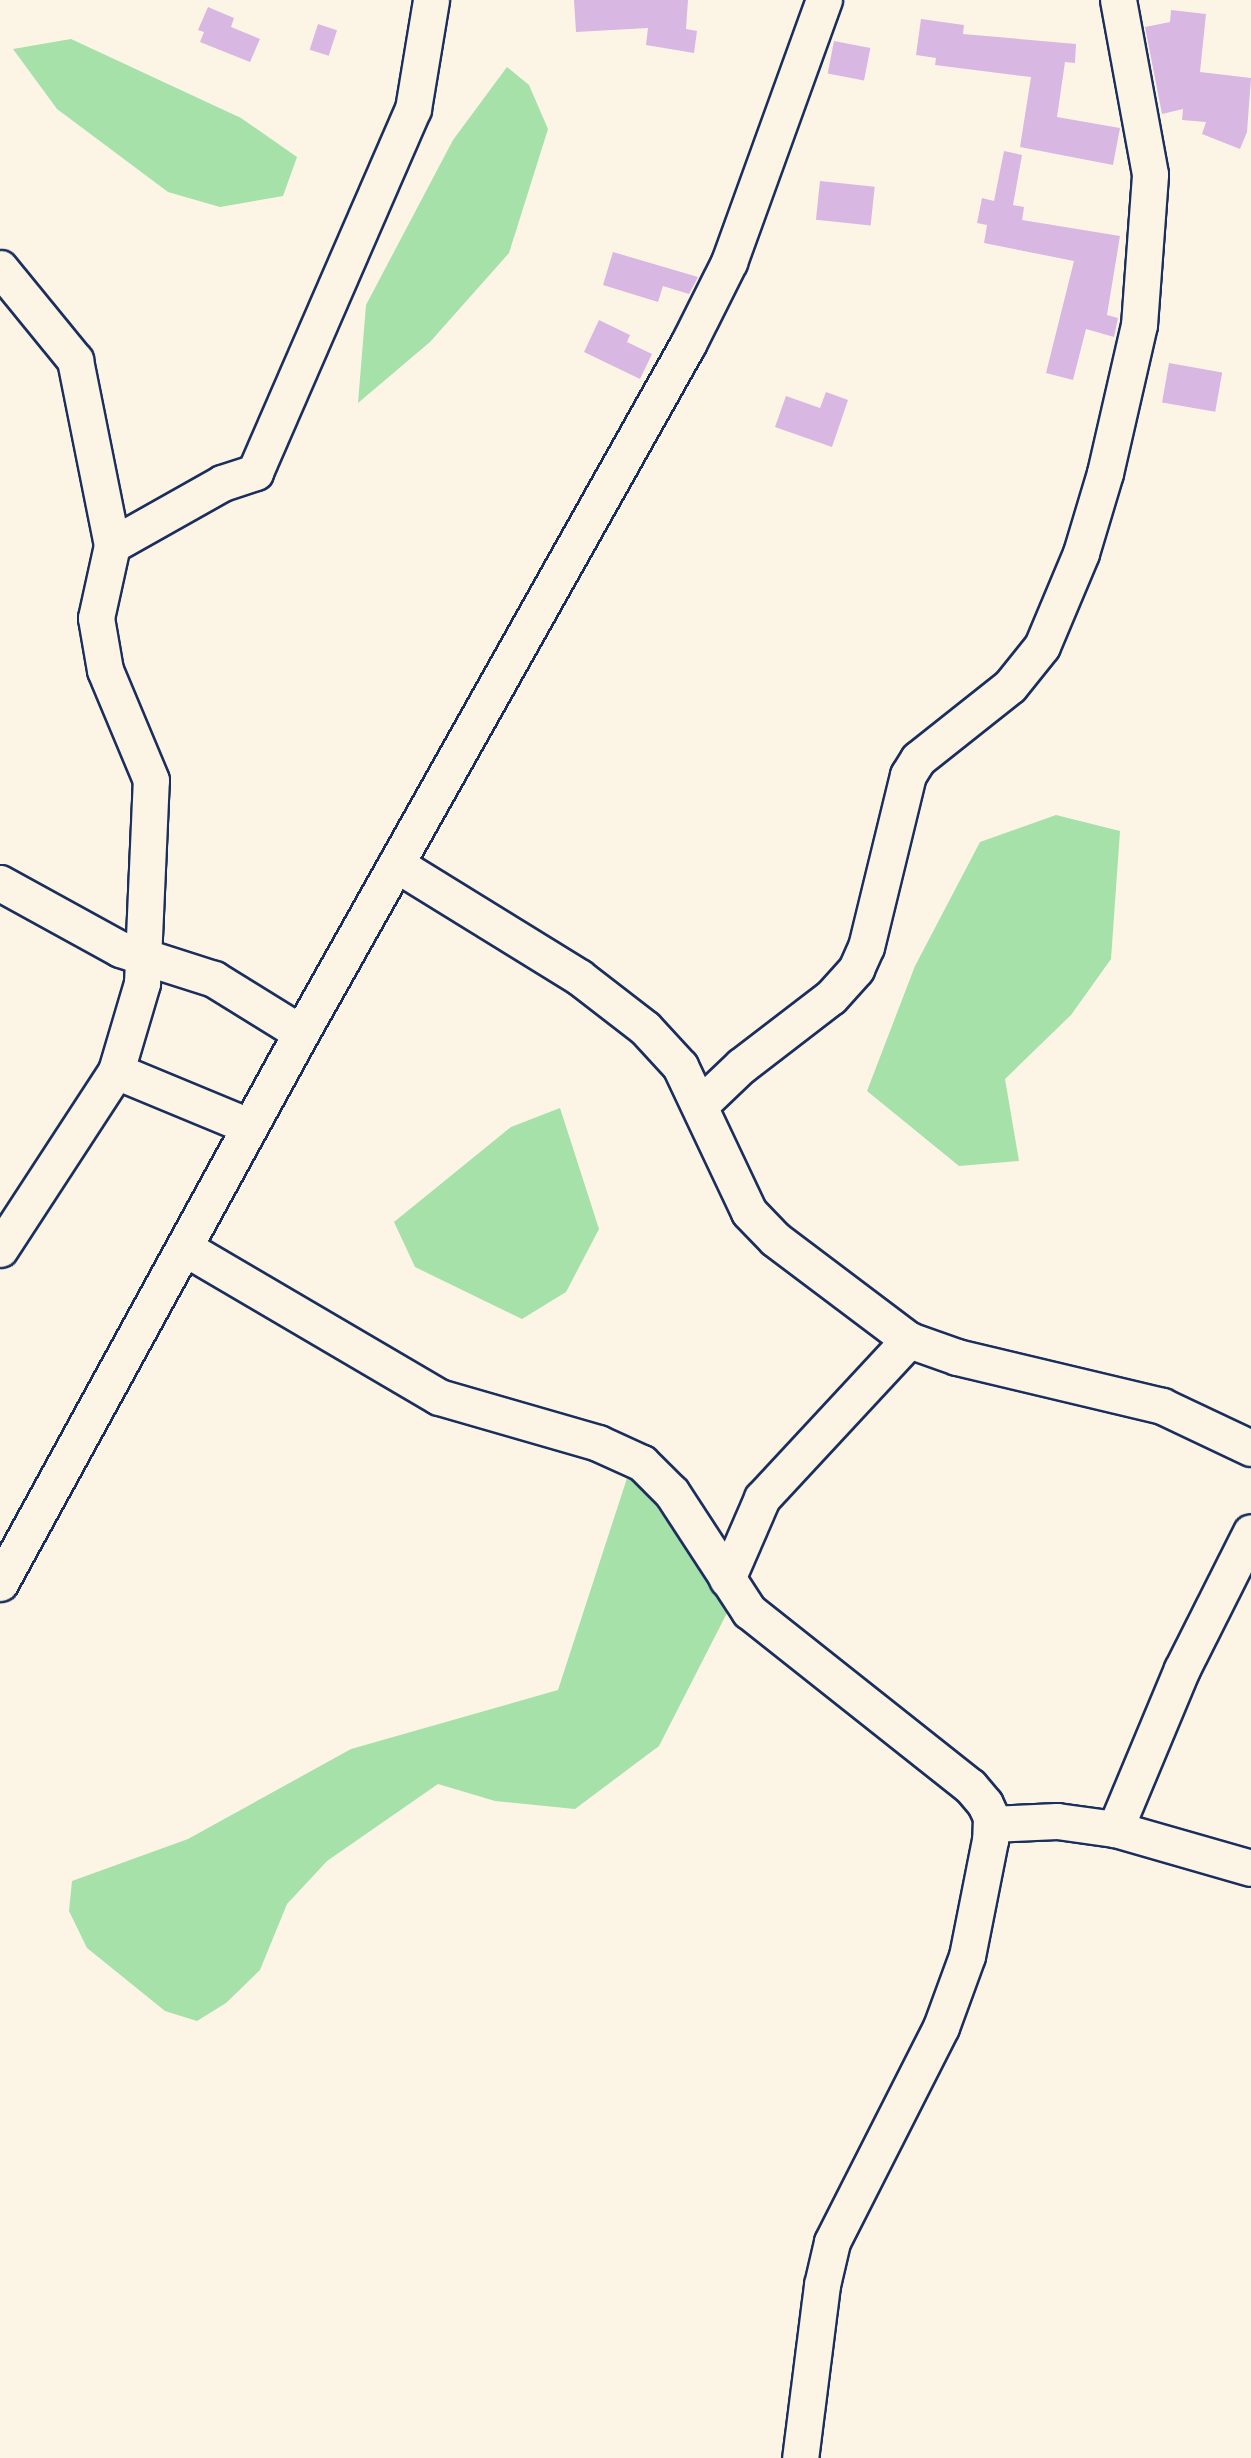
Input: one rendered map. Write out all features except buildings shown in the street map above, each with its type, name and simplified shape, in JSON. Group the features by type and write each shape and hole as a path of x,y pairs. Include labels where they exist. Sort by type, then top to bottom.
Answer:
{"street":[{"path":"112,545 222,483 254,472 413,109 431,0"},
{"path":"0,1583 300,1032 544,605 721,279 824,0"},
{"path":"700,1105 741,1066 832,997 856,969 866,947 908,775 918,758 1010,686 1042,646 1082,553 1105,473 1138,325 1149,193 1150,174 1118,0"},
{"path":"0,268 75,360 112,545 96,618 102,653 152,780 142,983 116,1071 0,1249"},
{"path":"396,864 611,998 680,1066 749,1212 775,1239 909,1340 957,1357 1162,1406 1251,1448"},
{"path":"0,883 120,949 214,979 300,1032"},
{"path":"116,1071 249,1126"},
{"path":"184,1248 438,1397 598,1443 642,1463 672,1492 750,1611 970,1786 985,1804 991,1824 982,1891 942,2027 832,2242 822,2286 800,2458"},
{"path":"727,1580 762,1498 777,1478 909,1340"},
{"path":"1115,1829 1182,1669 1251,1532"},
{"path":"991,1824 1056,1821 1115,1829 1251,1868"}],"green space":[{"path":"71,39 241,118 297,157 283,196 220,207 168,192 57,109 13,49"},
{"path":"507,67 529,85 548,129 509,253 430,342 358,403 366,305 453,140"},
{"path":"1056,815 1120,831 1111,959 1071,1015 1005,1079 1019,1161 959,1166 867,1091 915,966 980,842"},
{"path":"560,1108 599,1229 566,1292 522,1319 415,1267 394,1222 511,1127"},
{"path":"630,1469 729,1609 659,1746 575,1809 495,1801 438,1784 327,1861 287,1904 260,1970 226,2003 197,2021 165,2011 87,1948 69,1911 72,1881 188,1839 351,1749 558,1690"}]}
